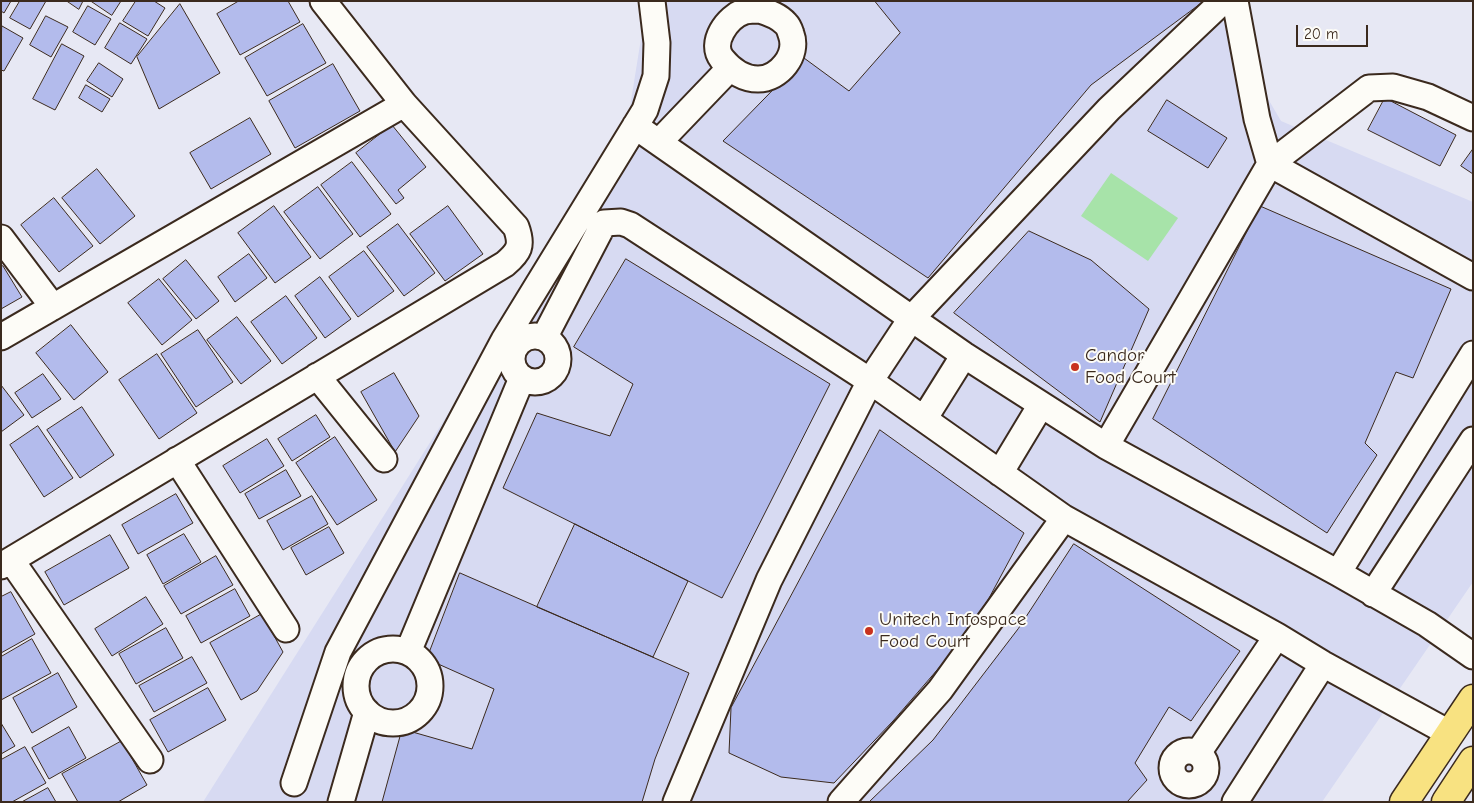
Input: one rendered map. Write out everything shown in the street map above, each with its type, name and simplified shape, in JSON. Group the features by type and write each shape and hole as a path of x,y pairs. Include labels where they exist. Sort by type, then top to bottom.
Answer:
{"main road":[{"path":"1404,802 1473,699"},
{"path":"1446,802 1473,761"}],"street":[{"path":"150,760 6,563 505,264 516,254 520,246 516,227 404,104 322,1"},
{"path":"294,783 338,652 509,343 645,110 656,76 657,43 652,1"},
{"path":"676,802 769,580 870,380 911,319 1109,109 1223,1"},
{"path":"1234,1 1257,119 1270,164 1473,277"},
{"path":"780,8 793,39 792,53 786,65 772,76 758,79 742,76 729,68 718,55 718,37 728,22 744,12 780,8"},
{"path":"659,142 729,68"},
{"path":"1106,446 1270,164 1369,88 1393,87 1428,96 1473,118"},
{"path":"1,337 404,104"},
{"path":"635,126 964,356 1106,446 1338,573 1427,624 1473,656"},
{"path":"544,338 604,223 621,222 630,225 870,380 1064,518 1278,636 1323,664 1449,734"},
{"path":"1,238 53,307"},
{"path":"530,336 544,338 554,346 558,354 558,363 554,372 540,382 530,382 522,378 512,364 509,343 530,336"},
{"path":"1338,573 1473,354"},
{"path":"924,419 964,356"},
{"path":"317,376 384,460"},
{"path":"408,652 522,378"},
{"path":"1000,473 1041,404"},
{"path":"1374,594 1473,440"},
{"path":"177,460 286,629"},
{"path":"841,802 940,690 1064,518"},
{"path":"1178,793 1198,783 1206,772 1204,759 1198,753 1278,636"},
{"path":"396,649 408,652 418,658 426,667 430,679 431,692 427,703 419,714 408,720 396,723 383,722 372,717 357,697 358,673 364,663 373,655 384,650 396,649"},
{"path":"338,652 364,663"},
{"path":"1235,802 1323,664"},
{"path":"341,802 367,712"}],"shaded area":[{"path":"647,1 1211,1 1281,121 1473,202 1473,582 1322,802 203,802 626,132"}],"green space":[{"path":"1111,173 1178,218 1148,261 1081,216"}],"building":[{"path":"1,1 11,1 4,13 1,11"},
{"path":"20,1 46,1 30,29 10,18"},
{"path":"67,1 83,1 79,9"},
{"path":"91,1 121,1 112,15"},
{"path":"136,1 154,1 165,8 148,36 123,21"},
{"path":"239,1 288,1 300,22 240,55 217,14"},
{"path":"875,1 1204,1 1091,85 928,278 723,141 804,58 849,91 900,33"},
{"path":"180,4 220,73 159,109 137,57"},
{"path":"88,6 111,19 95,45 73,32"},
{"path":"46,16 68,27 51,57 30,45"},
{"path":"120,23 147,39 131,64 105,48"},
{"path":"303,24 326,63 267,96 245,58"},
{"path":"2,26 23,38 4,71 1,70"},
{"path":"62,44 84,56 55,110 33,99"},
{"path":"99,63 123,79 112,97 87,81"},
{"path":"333,64 360,111 295,148 269,101"},
{"path":"86,85 110,99 102,112 79,98"},
{"path":"1385,98 1456,135 1440,166 1368,130"},
{"path":"1167,100 1227,138 1208,168 1148,131"},
{"path":"250,118 271,154 211,189 190,153"},
{"path":"392,125 426,167 398,190 404,198 396,204 356,153"},
{"path":"1473,149 1473,174 1461,166"},
{"path":"352,162 391,214 360,237 321,185"},
{"path":"97,169 135,216 100,244 62,198"},
{"path":"318,187 353,234 320,259 284,212"},
{"path":"54,198 93,246 59,272 21,225"},
{"path":"274,206 311,257 275,283 238,233"},
{"path":"448,206 483,254 445,281 410,234"},
{"path":"1260,206 1451,289 1413,378 1396,372 1365,443 1377,455 1327,533 1153,419"},
{"path":"398,224 435,273 404,296 367,247"},
{"name":"Candor Food Court","path":"1029,231 1091,260 1149,309 1100,422 954,313"},
{"path":"364,251 394,291 358,317 329,277"},
{"path":"249,254 267,278 235,302 218,277"},
{"path":"626,259 830,384 722,598 503,488 537,413 610,436 633,384 574,347"},
{"path":"186,260 219,301 196,319 163,279"},
{"path":"3,266 22,297 1,309 1,267"},
{"path":"320,277 351,319 325,338 295,296"},
{"path":"159,279 192,320 162,345 128,303"},
{"path":"286,296 317,338 282,364 251,322"},
{"path":"237,317 271,361 241,384 207,340"},
{"path":"71,325 108,372 74,400 36,353"},
{"path":"198,330 233,382 196,407 161,354"},
{"path":"157,354 197,413 159,439 119,380"},
{"path":"394,373 419,416 395,452 361,392"},
{"path":"43,374 61,399 32,418 15,393"},
{"path":"1,385 24,415 1,432"},
{"path":"82,407 114,455 80,478 47,430"},
{"path":"316,415 330,437 292,461 278,439"},
{"path":"38,426 73,478 44,497 10,445"},
{"name":"Unitech Infospace Food Court","path":"880,430 1024,533 988,600 944,662 893,721 834,783 781,777 729,753 731,708"},
{"path":"335,437 377,500 337,525 296,463"},
{"path":"267,439 284,466 240,493 223,466"},
{"path":"286,470 301,496 259,519 245,494"},
{"path":"176,494 193,523 138,554 122,525"},
{"path":"312,496 328,524 283,550 267,521"},
{"path":"575,524 688,581 653,657 537,607"},
{"path":"329,527 344,553 306,575 291,548"},
{"path":"184,534 201,562 163,584 147,555"},
{"path":"110,535 129,568 64,605 45,572"},
{"path":"1074,544 1240,651 1191,721 1169,707 1135,763 1147,780 1127,802 869,802 933,740 1018,629"},
{"path":"216,556 233,585 181,614 164,586"},
{"path":"460,573 689,673 655,759 642,802 382,802 402,729 472,749 494,689 427,659"},
{"path":"235,589 250,616 201,643 186,616"},
{"path":"11,592 35,634 1,653 1,597"},
{"path":"146,597 163,624 112,656 95,629"},
{"path":"262,614 283,652 257,691 241,700 210,643"},
{"path":"166,628 183,658 136,684 119,654"},
{"path":"32,639 51,673 1,700 1,657"},
{"path":"192,657 207,683 154,712 139,686"},
{"path":"58,673 77,707 32,733 13,698"},
{"path":"208,688 226,720 168,752 150,720"},
{"path":"1,723 15,746 1,754"},
{"path":"69,727 86,758 49,779 32,748"},
{"path":"122,741 147,785 118,802 78,802 62,774"},
{"path":"25,747 46,783 12,802 1,802 1,760"},
{"path":"48,788 56,802 22,802"}],"place":[{"name":"Candor Food Court","path":"1075,367"},
{"name":"Unitech Infospace Food Court","path":"869,631"}]}
